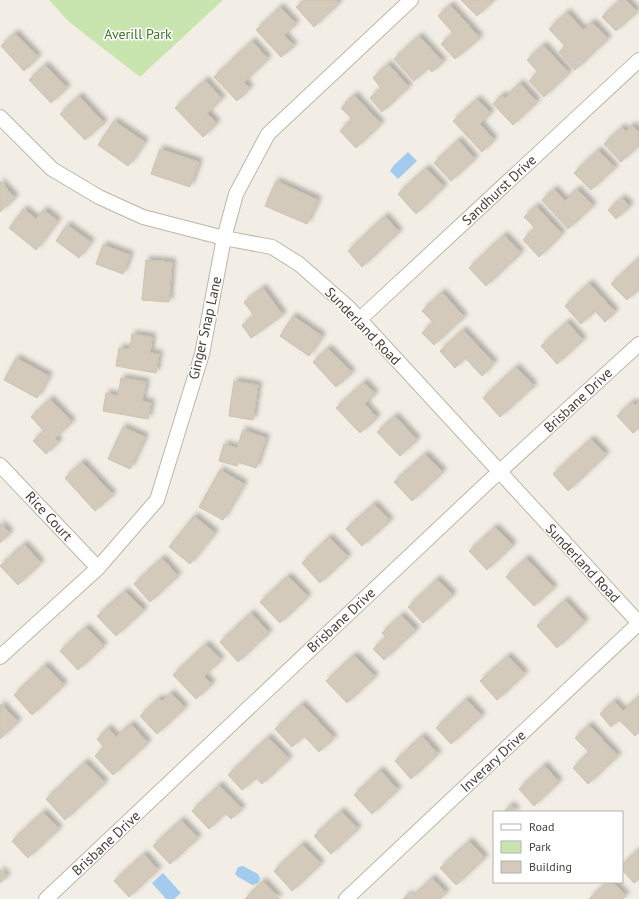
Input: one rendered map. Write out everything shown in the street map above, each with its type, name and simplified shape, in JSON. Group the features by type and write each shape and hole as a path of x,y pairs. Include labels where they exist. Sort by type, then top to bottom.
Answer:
{"street":[{"name":"Ginger Snap Lane","path":"0,658 98,568 157,500 202,354 224,238 236,194 268,134 411,0"},
{"name":"Sandhurst Drive","path":"360,319 639,60"},
{"name":"Sunderland Road","path":"2,122 52,169 99,198 143,217 224,238 272,247 299,264 360,319 639,623"},
{"name":"Brisbane Drive","path":"46,899 500,472 639,344"},
{"name":"Rice Court","path":"0,465 98,568"},
{"name":"Inverary Drive","path":"346,899 639,623"}],"green space":[{"name":"Averill Park","path":"49,0 223,0 140,77 68,21"}],"water":[{"path":"408,152 417,161 398,179 390,171 394,165"},
{"path":"243,866 258,874 260,878 258,883 252,885 235,874 238,867"},
{"path":"163,873 181,893 174,899 166,899 152,883"}],"building":[{"path":"304,0 336,0 339,3 314,27 296,7"},
{"path":"461,0 494,0 477,16"},
{"path":"620,0 626,0 637,12 616,31 602,17"},
{"path":"450,5 480,38 455,59 441,44 453,33 438,16"},
{"path":"280,7 296,24 284,35 294,46 281,57 256,30"},
{"path":"567,12 583,30 592,22 608,39 575,70 559,52 565,46 549,29"},
{"path":"15,33 38,57 24,71 1,46"},
{"path":"419,36 443,62 432,72 428,68 414,81 394,59"},
{"path":"252,41 268,59 244,82 250,88 237,101 214,77"},
{"path":"543,45 569,73 544,97 529,81 538,72 527,60"},
{"path":"388,64 409,87 382,112 370,98 381,88 373,78"},
{"path":"45,65 67,88 51,103 29,80"},
{"path":"205,80 222,99 207,113 217,123 203,137 175,108"},
{"path":"520,83 537,102 513,125 493,104 502,95 505,98"},
{"path":"354,95 381,124 356,148 340,131 352,119 341,108"},
{"path":"79,96 104,123 85,140 60,114"},
{"path":"477,99 491,113 480,124 494,140 482,152 453,121"},
{"path":"114,121 145,142 128,166 98,145"},
{"path":"632,125 639,132 639,145 621,162 604,144 622,127 626,132"},
{"path":"458,140 475,159 451,181 434,163"},
{"path":"160,149 199,162 190,187 151,174"},
{"path":"598,150 615,168 591,190 574,173"},
{"path":"426,168 444,187 416,214 398,194"},
{"path":"0,181 15,198 0,212"},
{"path":"276,181 318,200 307,224 265,206"},
{"path":"554,189 565,201 577,189 593,206 568,229 542,200"},
{"path":"622,198 630,206 616,219 608,210"},
{"path":"536,206 562,234 539,257 523,240 535,228 524,217"},
{"path":"24,209 36,219 44,210 58,221 36,250 9,228"},
{"path":"385,216 399,232 362,267 348,251"},
{"path":"67,225 91,242 79,258 56,241"},
{"path":"504,235 521,253 486,286 469,268"},
{"path":"103,245 130,255 123,274 96,264"},
{"path":"639,258 639,289 627,300 611,284"},
{"path":"146,260 172,262 169,302 142,300"},
{"path":"589,283 615,312 605,322 595,311 581,324 565,306"},
{"path":"263,288 283,315 251,338 242,325 254,316 244,302"},
{"path":"442,292 464,317 434,345 422,333 433,322 422,311"},
{"path":"293,316 322,336 309,356 280,336"},
{"path":"567,322 583,340 557,364 541,346"},
{"path":"463,330 494,363 482,376 465,358 455,368 440,351"},
{"path":"132,334 152,337 150,353 159,354 156,373 116,366 119,348 130,349"},
{"path":"328,348 352,373 336,387 313,362"},
{"path":"16,358 49,376 37,398 4,380"},
{"path":"516,367 534,386 500,417 483,398"},
{"path":"121,378 146,382 142,401 151,403 148,419 103,411 106,393 118,396"},
{"path":"234,381 258,385 253,420 229,416"},
{"path":"364,382 375,394 365,404 377,418 360,433 336,408"},
{"path":"50,399 72,422 55,438 59,442 46,454 33,441 44,431 31,417"},
{"path":"639,401 639,428 633,433 617,416 632,402 635,405"},
{"path":"395,416 417,440 400,456 377,432"},
{"path":"123,427 145,437 130,469 108,459"},
{"path":"243,430 266,438 256,468 238,462 237,466 219,461 224,444 237,448"},
{"path":"591,439 606,455 568,491 553,474"},
{"path":"425,454 443,472 412,501 394,482"},
{"path":"82,462 113,495 95,511 65,478"},
{"path":"220,470 244,484 223,520 199,507"},
{"path":"374,504 390,521 362,546 346,529"},
{"path":"194,516 215,533 190,564 169,547"},
{"path":"0,523 10,533 0,543"},
{"path":"495,527 513,545 487,570 469,551"},
{"path":"329,537 348,557 320,583 302,563"},
{"path":"24,544 41,563 18,585 0,566"},
{"path":"162,558 178,576 150,602 134,584"},
{"path":"526,558 554,588 534,606 506,577"},
{"path":"288,576 308,597 280,623 260,602"},
{"path":"437,579 453,595 423,623 408,607"},
{"path":"125,591 144,610 116,636 97,616"},
{"path":"565,600 585,622 557,648 537,626"},
{"path":"251,613 269,633 238,662 220,642"},
{"path":"401,615 416,630 384,660 373,649 386,637 382,633"},
{"path":"86,627 104,646 78,670 60,651"},
{"path":"206,644 221,660 204,676 212,684 196,699 173,675"},
{"path":"354,655 375,677 347,703 326,681"},
{"path":"508,656 525,674 497,700 480,681"},
{"path":"45,665 64,685 32,715 14,695"},
{"path":"171,693 185,708 157,734 140,716 159,698 162,701"},
{"path":"639,696 639,732 635,736 619,720 611,727 600,714 614,701 623,711"},
{"path":"466,699 482,716 451,744 436,728"},
{"path":"1,704 18,722 0,739 0,705"},
{"path":"302,704 334,738 319,752 304,736 292,747 275,729"},
{"path":"131,724 148,743 113,775 95,756 104,747 97,739 108,728 116,737"},
{"path":"589,725 618,756 588,784 573,768 589,752 575,738"},
{"path":"422,736 438,754 411,779 395,761"},
{"path":"268,737 289,759 262,784 256,778 242,790 228,775"},
{"path":"85,762 105,783 65,820 46,799"},
{"path":"544,765 559,782 534,806 519,789"},
{"path":"380,770 398,790 372,814 354,795"},
{"path":"219,785 242,809 231,819 225,813 209,829 192,811"},
{"path":"511,805 516,811 504,811"},
{"path":"341,811 358,829 331,854 314,836"},
{"path":"43,812 59,829 28,858 12,841"},
{"path":"181,820 198,838 170,864 153,846"},
{"path":"469,841 485,858 456,885 440,868"},
{"path":"302,844 321,864 292,891 274,871"},
{"path":"639,849 639,879 634,883 623,871 623,864"},
{"path":"144,854 158,870 129,897 114,881"},
{"path":"0,869 7,877 0,883"},
{"path":"432,878 446,893 440,899 403,899 408,894 411,898"},
{"path":"263,881 279,898 278,899 245,899"},
{"path":"606,883 614,883 626,896 622,899 589,899"}]}
